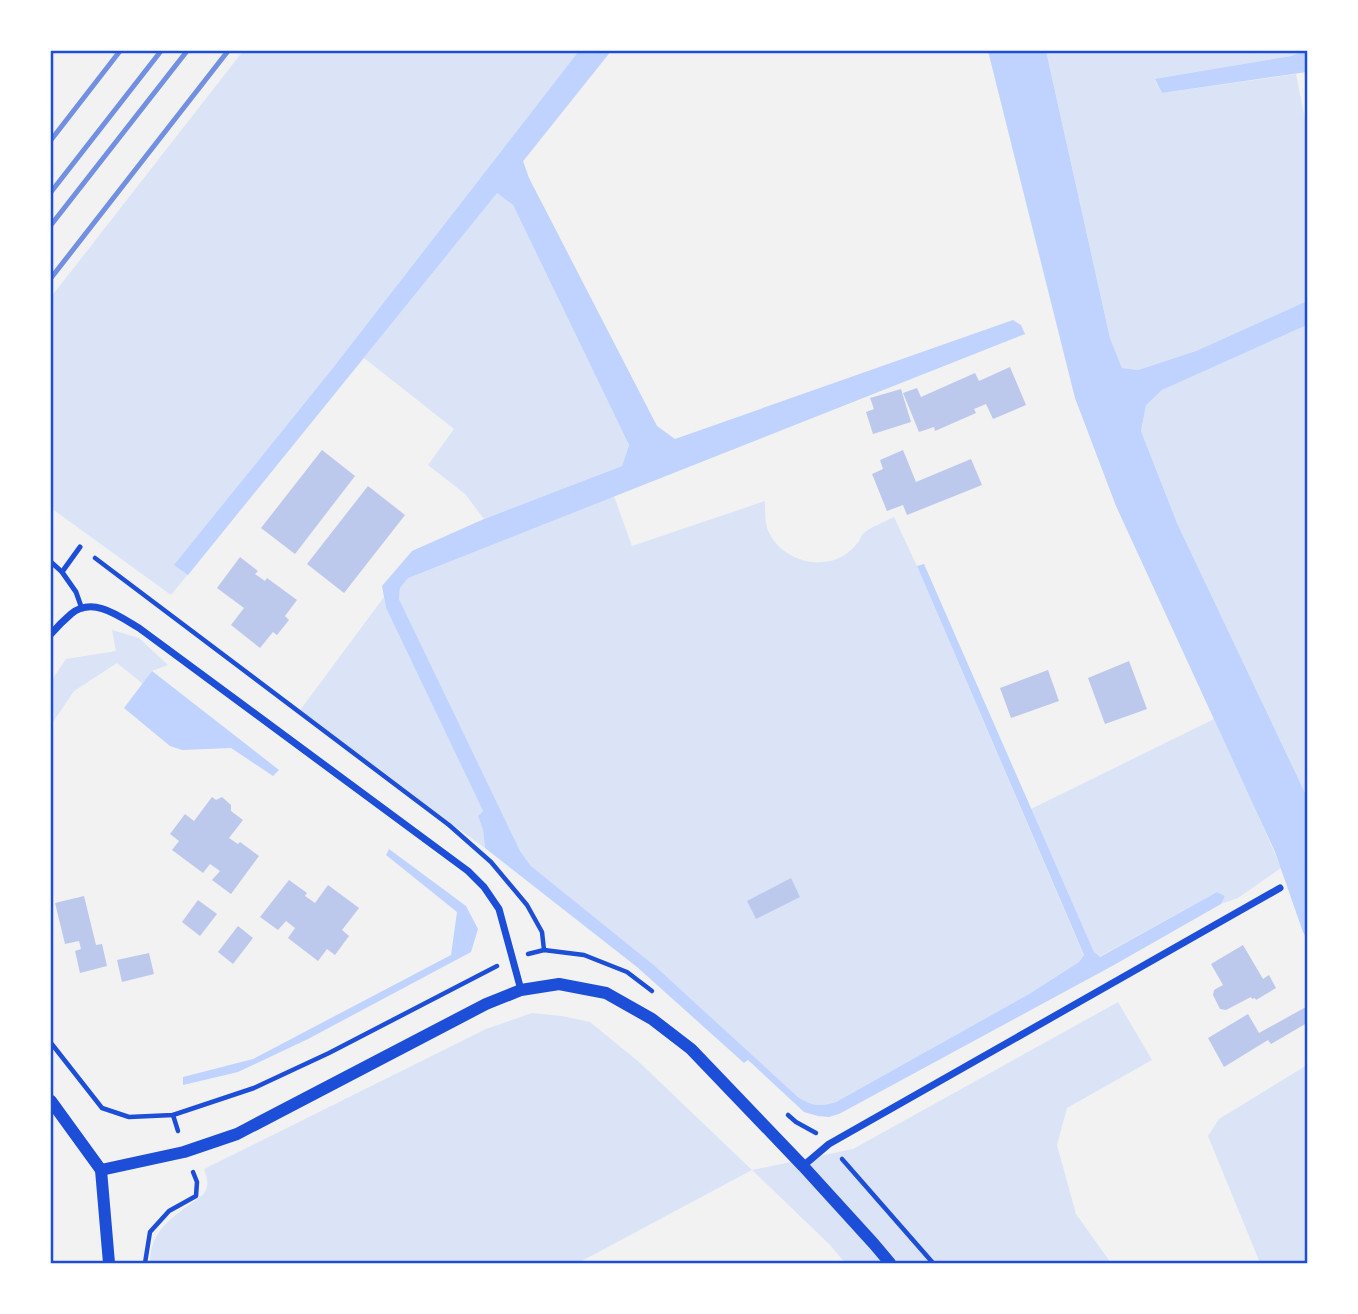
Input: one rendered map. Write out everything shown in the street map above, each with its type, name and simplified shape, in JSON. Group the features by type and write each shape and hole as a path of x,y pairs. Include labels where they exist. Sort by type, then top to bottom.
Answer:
{"street":[{"path":"51,634 74,612 92,606 109,610 139,628 468,871 484,887 499,909 521,989"},
{"path":"803,1166 829,1143 1280,888"},
{"path":"101,1170 184,1152 237,1134 486,1004 521,989 559,985 606,993 652,1018 691,1049 803,1166 890,1263"},
{"path":"51,1101 101,1170 109,1263"}],"lane":[{"path":"62,572 80,547"},
{"path":"51,562 76,592 82,609"}],"path":[{"path":"80,547 460,834 491,862 527,905 542,932 544,950"},
{"path":"51,1043 102,1108 129,1117 173,1115 254,1088 329,1053 513,958"},
{"path":"145,1263 150,1232 169,1211 196,1196 197,1182 184,1152"}],"shaded area":[{"path":"243,51 611,51 498,193 513,205 629,445 622,466 484,519 465,494 428,465 454,429 364,358 171,595 51,508 51,297"},
{"path":"1046,51 1303,51 1291,56 1155,80 1162,93 1296,74 1307,129 1307,301 1196,351 1138,370 1122,368 1110,338"},
{"path":"1307,325 1307,797 1177,523 1141,431 1146,404 1162,390"},
{"path":"614,496 632,546 765,501 765,518 772,538 787,553 807,561 818,562 829,561 848,553 865,532 894,517 1084,956 1079,962 1029,994 836,1102 816,1105 798,1097 655,966 531,866 507,827 399,599 400,588 408,577"},
{"path":"384,597 386,608 483,811 478,816 485,848 298,713"},
{"path":"112,630 139,638 168,665 152,671 143,684 117,663 74,691 51,725 51,681 66,659 116,651"},
{"path":"1214,719 1281,868 1238,898 1221,904 1225,896 1217,892 1099,957 1094,952 1031,809"},
{"path":"1118,1002 1152,1060 1067,1108 1057,1145 1076,1214 1111,1263 845,1263 830,1245 752,1170 853,1149"},
{"path":"532,1013 590,1022 639,1062 752,1170 578,1263 150,1263 153,1243 163,1227 205,1191 207,1182 204,1169 486,1029"},
{"path":"1307,1065 1307,1263 1260,1263 1208,1136 1219,1119"}],"water":[{"path":"579,51 611,51 523,161 529,178 657,426 675,439 1013,320 1021,325 1025,334 408,578 400,588 399,599 520,851 531,866 655,966 798,1097 816,1105 836,1102 1029,994 1079,962 1084,955 917,566 924,564 1094,952 1100,957 1217,892 1225,896 1221,904 1114,965 829,1117 804,1112 748,1060 744,1063 637,967 485,848 478,816 483,811 386,608 382,586 412,551 484,519 622,466 629,445 513,205 497,193 188,575 174,565 333,368"},
{"path":"988,51 1046,51 1110,338 1122,368 1138,370 1196,351 1307,301 1307,325 1162,390 1146,405 1141,431 1177,523 1307,797 1307,939 1275,852 1116,506 1075,398"},
{"path":"1307,51 1307,72 1162,93 1155,79 1291,56"},
{"path":"152,671 279,770 273,776 231,748 182,750 170,746 124,708"},
{"path":"389,849 466,906 478,929 471,952 308,1039 238,1072 183,1085 183,1077 253,1059 451,955 457,912 386,855"}],"building":[{"path":"1010,367 1026,405 993,419 986,404 974,409 976,413 935,431 934,427 919,432 903,393 917,388 921,397 975,373 979,381"},
{"path":"901,389 911,422 873,434 866,412 874,409 870,398"},
{"path":"322,450 355,476 295,554 261,528"},
{"path":"903,450 916,482 971,459 982,485 907,515 903,505 887,511 872,474 883,469 880,460"},
{"path":"368,486 405,515 344,593 307,564"},
{"path":"240,557 258,571 255,574 265,581 267,578 297,600 285,616 289,620 277,635 273,632 260,648 231,625 244,608 217,588"},
{"path":"1129,661 1147,709 1105,724 1088,678"},
{"path":"1048,670 1059,701 1011,718 1000,688"},
{"path":"212,797 216,800 222,797 231,805 231,811 243,820 229,838 238,844 240,842 259,856 231,894 212,880 220,871 210,864 203,873 172,850 179,841 170,834 185,814 194,821"},
{"path":"791,878 800,897 756,919 747,901"},
{"path":"289,880 307,893 305,896 315,903 328,885 359,908 342,930 349,936 335,955 327,949 318,961 288,938 295,928 286,921 278,930 260,917"},
{"path":"84,896 96,945 102,944 107,966 80,973 75,951 81,949 79,941 65,944 55,903"},
{"path":"198,900 217,914 200,936 182,922"},
{"path":"238,926 253,938 233,964 218,952"},
{"path":"1243,945 1263,979 1269,975 1276,988 1256,1000 1251,997 1226,1010 1220,1009 1213,995 1214,990 1223,985 1211,964"},
{"path":"149,953 154,974 122,982 117,960"},
{"path":"1306,1007 1307,1023 1271,1044 1268,1040 1224,1067 1208,1038 1248,1014 1259,1033"}],"railway":[{"path":"51,140 120,51"},
{"path":"51,192 161,51"},
{"path":"51,225 187,51"},
{"path":"51,278 228,51"}]}
